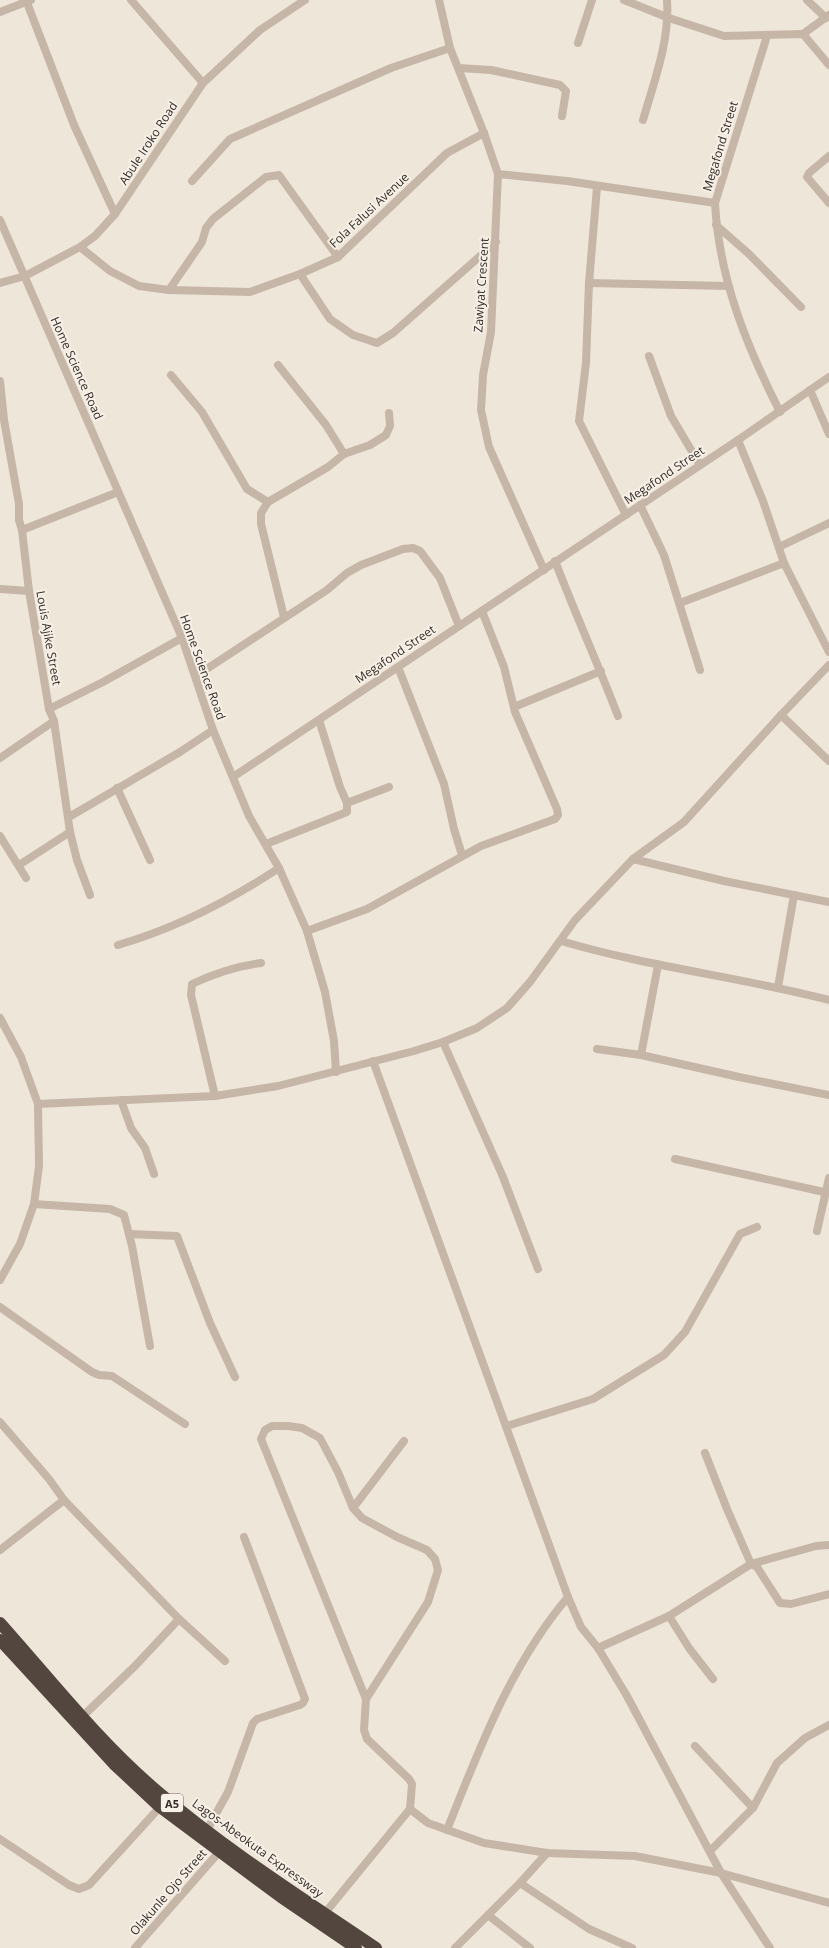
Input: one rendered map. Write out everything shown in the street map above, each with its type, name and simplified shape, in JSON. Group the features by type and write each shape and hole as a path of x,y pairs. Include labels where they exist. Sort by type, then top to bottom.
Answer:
{"highway":[{"name":"Lagos-Abeokuta Expressway","path":"0,1623 118,1755 146,1781 207,1830 376,1948"},
{"name":"Lagos-Abeokuta Expressway","path":"2,1645 108,1758 160,1807 281,1897 356,1948"}],"street":[{"path":"131,0 145,18 203,83"},
{"name":"Abule Iroko Road","path":"0,283 25,276 80,247 95,236 115,214 203,83 260,30 306,0"},
{"name":"Zawiyat Crescent","path":"440,0 450,48 484,133 498,174 491,332 483,376 481,410 489,446 544,570"},
{"path":"578,43 592,0"},
{"path":"624,0 707,32 724,36 803,34 827,16 807,0"},
{"path":"643,120 659,65 669,18 667,0"},
{"path":"0,12 28,1 74,125 115,214"},
{"path":"803,34 829,65"},
{"name":"Megafond Street","path":"233,777 780,412 754,361 728,286 716,225 715,203 767,36"},
{"path":"192,181 230,139 391,68 450,48"},
{"path":"459,68 491,70 560,85 566,91 562,116"},
{"name":"Fola Falusi Avenue","path":"80,247 110,271 139,286 169,290 250,292 300,274 338,257 447,153 484,133"},
{"path":"829,156 809,173 807,177 829,203"},
{"path":"498,174 567,181 597,187 715,203"},
{"path":"169,290 202,242 206,228 214,219 266,177 279,175 338,257"},
{"path":"597,187 589,283 586,363 579,421 626,515"},
{"name":"Home Science Road","path":"0,220 182,638 213,730 249,816 279,868 307,931 325,992 334,1041 336,1072"},
{"path":"716,225 749,254 800,307"},
{"path":"300,274 330,319 353,335 376,343 392,333 496,242"},
{"path":"589,283 728,286"},
{"path":"649,356 671,416 700,465"},
{"path":"278,365 326,425 344,454"},
{"path":"171,376 202,412 248,489 268,502"},
{"path":"780,412 829,377"},
{"name":"Louis Ajike Street","path":"0,381 4,420 15,478 29,591 49,709 54,721 57,751 69,817 70,832 77,860 90,895"},
{"path":"810,390 829,434"},
{"path":"284,617 261,524 261,513 268,502 328,467 344,454 370,445 386,436 390,426 389,413"},
{"path":"738,440 763,501 784,563 829,652"},
{"path":"22,530 118,492"},
{"path":"640,505 664,555 700,670"},
{"path":"779,547 829,523"},
{"path":"196,676 327,590 347,573 361,565 403,549 413,548 420,551 440,578 459,626"},
{"path":"555,561 573,610 601,671 618,716"},
{"path":"680,603 784,563"},
{"path":"0,589 29,591"},
{"path":"307,931 367,909 480,846 555,819 558,815 557,809 514,707 504,667 482,611"},
{"path":"49,709 103,682 182,638"},
{"path":"38,1104 215,1096 278,1086 336,1072 443,1042 477,1028 507,1008 530,982 575,920 632,859 684,822 781,715 829,665"},
{"path":"398,667 444,784 454,829 462,855"},
{"path":"514,707 601,671"},
{"path":"781,715 829,761"},
{"path":"266,844 347,812 347,803 319,720"},
{"path":"0,758 54,721"},
{"path":"69,817 180,752 213,730"},
{"path":"347,803 389,787"},
{"path":"117,788 150,860"},
{"path":"19,865 70,832"},
{"path":"0,836 26,878"},
{"path":"632,859 829,902"},
{"path":"118,945 146,937 194,917 251,886 279,868"},
{"path":"778,987 794,895"},
{"path":"561,941 658,965 778,987 829,1000"},
{"path":"215,1096 191,995 192,984 232,968 261,963"},
{"path":"641,1055 658,965"},
{"path":"0,1018 21,1057 38,1104 39,1166 34,1204 20,1244 0,1280"},
{"path":"443,1042 503,1177 538,1269"},
{"path":"597,1049 641,1055 829,1095"},
{"path":"374,1061 568,1597 581,1627 598,1648 627,1696 721,1873 770,1948"},
{"path":"120,1100 131,1128 144,1148 154,1174"},
{"path":"675,1159 824,1192"},
{"path":"817,1231 824,1192 829,1178"},
{"path":"34,1204 110,1209 118,1211 124,1215 145,1311 150,1346"},
{"path":"507,1426 593,1399 664,1355 685,1332 740,1234 757,1227"},
{"path":"129,1234 177,1236 210,1323 235,1377"},
{"path":"0,1307 92,1372 99,1375 112,1376 185,1424"},
{"path":"0,1422 49,1479 64,1500 179,1619 225,1660"},
{"path":"325,1913 410,1809 412,1784 409,1779 367,1739 364,1730 366,1700 261,1439 265,1430 272,1426 302,1428 320,1438 338,1472 353,1508 362,1518 397,1537 427,1550 435,1559 438,1570 428,1602 366,1700"},
{"path":"353,1508 404,1441"},
{"path":"705,1453 751,1564 757,1567 780,1603 785,1604 829,1594"},
{"path":"0,1550 64,1500"},
{"path":"207,1830 228,1792 253,1723 263,1717 300,1705 305,1699 244,1537"},
{"path":"598,1648 669,1616 751,1564 816,1546 829,1545"},
{"path":"447,1830 481,1743 500,1704 531,1648 551,1617 568,1597"},
{"path":"669,1616 689,1648 712,1679"},
{"path":"83,1716 135,1666 179,1619"},
{"path":"710,1850 753,1808 777,1763 805,1738 829,1725"},
{"path":"695,1746 753,1808"},
{"path":"0,1839 69,1885 79,1889 89,1885 160,1807"},
{"path":"410,1809 428,1823 484,1843 547,1853 635,1856 721,1873 829,1904"},
{"name":"Olakunle Ojo Street","path":"135,1948 219,1852"},
{"path":"455,1948 520,1883 547,1853"},
{"path":"520,1883 589,1928 632,1948"},
{"path":"488,1915 530,1948"}]}
